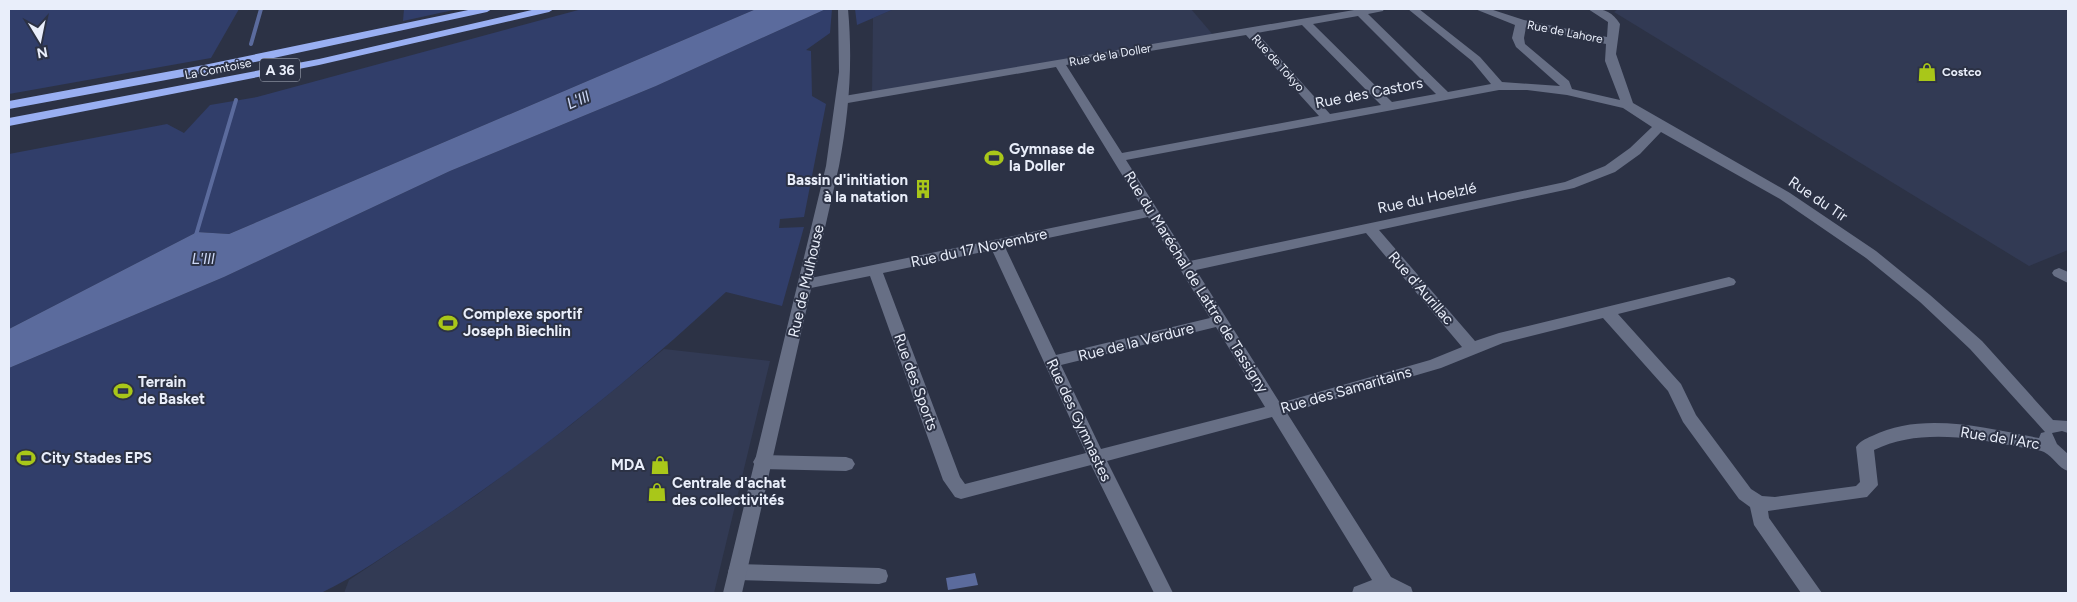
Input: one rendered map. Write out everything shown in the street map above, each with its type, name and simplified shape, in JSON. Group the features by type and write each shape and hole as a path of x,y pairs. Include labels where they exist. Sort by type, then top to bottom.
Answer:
{"highway":[{"name":"La Comtoise","path":"9,105 204,69 487,9"},
{"name":"La Comtoise","path":"9,122 319,62 548,9"}],"street":[{"name":"Rue de Mulhouse","path":"732,593 806,284 839,135 846,30 843,9"},
{"name":"Rue de la Doller","path":"842,100 1379,9"},
{"path":"1413,9 1476,59 1499,86"},
{"name":"Rue de Lahore","path":"1480,9 1521,23 1610,40"},
{"path":"1593,9 1608,16 1614,23 1615,30 1610,40 1610,56 1614,72 1627,96 1627,105"},
{"path":"1360,12 1444,95"},
{"path":"1304,22 1389,106"},
{"name":"Rue de Lahore","path":"1521,23 1518,38 1520,45 1565,84 1568,91"},
{"name":"Rue de Tokyo","path":"1249,31 1327,118"},
{"name":"Rue du Maréchal de Lattre de Tassigny","path":"1059,63 1384,583"},
{"name":"Rue des Castors","path":"1118,158 1499,86 1527,86 1568,91 1627,105"},
{"name":"Rue du Tir","path":"1627,105 1659,127 1756,178 1874,257 1976,345 2049,427"},
{"name":"Rue du Hoelzlé","path":"1186,267 1569,185 1610,169 1636,151 1659,127"},
{"name":"Rue du 17 Novembre","path":"806,284 1152,212"},
{"name":"Rue d'Aurillac","path":"1369,228 1473,349"},
{"name":"Rue des Gymnastes","path":"997,244 1096,457 1164,593"},
{"name":"Rue des Sports","path":"875,270 952,480 962,492"},
{"name":"Rue des Samaritains","path":"962,492 1276,410 1434,364 1499,338 1730,282"},
{"path":"1607,312 1675,388 1689,418 1745,494 1759,503 1760,520 1812,593"},
{"name":"Rue de la Verdure","path":"1052,362 1220,321"},
{"path":"2068,427 2062,425 2049,427 2046,436 2050,447 2068,464"},
{"name":"Rue de l'Arc","path":"1759,503 1774,504 1861,492 1869,485 1865,446 1876,439 1939,430 1972,431 2050,447"},
{"path":"762,462 846,464"},
{"path":"737,572 879,576"},
{"path":"1361,593 1384,583 1404,593"}],"shaded area":[{"path":"9,9 239,9 211,58 9,94"},
{"path":"404,9 458,9 403,21"},
{"path":"582,9 756,9 229,234 197,232 9,329 9,154 167,124 184,133 210,105 257,97"},
{"name":"Complexe sportif Joseph Biechlin","path":"826,9 832,9 830,33 806,50 811,51 812,96 826,104 804,217 780,219 779,228 804,227 782,306 726,292 654,357 579,418 501,477 360,572 321,593 9,593 9,368 224,277 450,171 656,86"},
{"path":"855,9 894,9 857,25"},
{"path":"894,9 1191,9 1214,36 872,93 873,18"},
{"path":"1618,9 2068,9 2068,250 2029,266 1614,12"},
{"path":"664,349 770,361 714,593 344,593 349,580 478,494 572,424"}],"water":[{"name":"L'Ill","path":"756,9 826,9 656,86 450,171 224,277 9,368 9,329 197,232 229,234"},
{"path":"975,573 978,585 948,590 946,578"}],"waterway":[{"path":"251,44 261,9"},
{"path":"196,235 236,100"}],"place":[{"name":"Costco","path":"1927,72"},
{"name":"Gymnase de la Doller","path":"994,158"},
{"name":"Bassin d'initiation à la natation","path":"923,189"},
{"name":"Complexe sportif Joseph Biechlin","path":"448,323"},
{"name":"Terrain de Basket","path":"123,391"},
{"name":"City Stades EPS","path":"26,458"},
{"name":"MDA","path":"660,465"},
{"name":"Centrale d'achat des collectivités","path":"657,492"}]}
